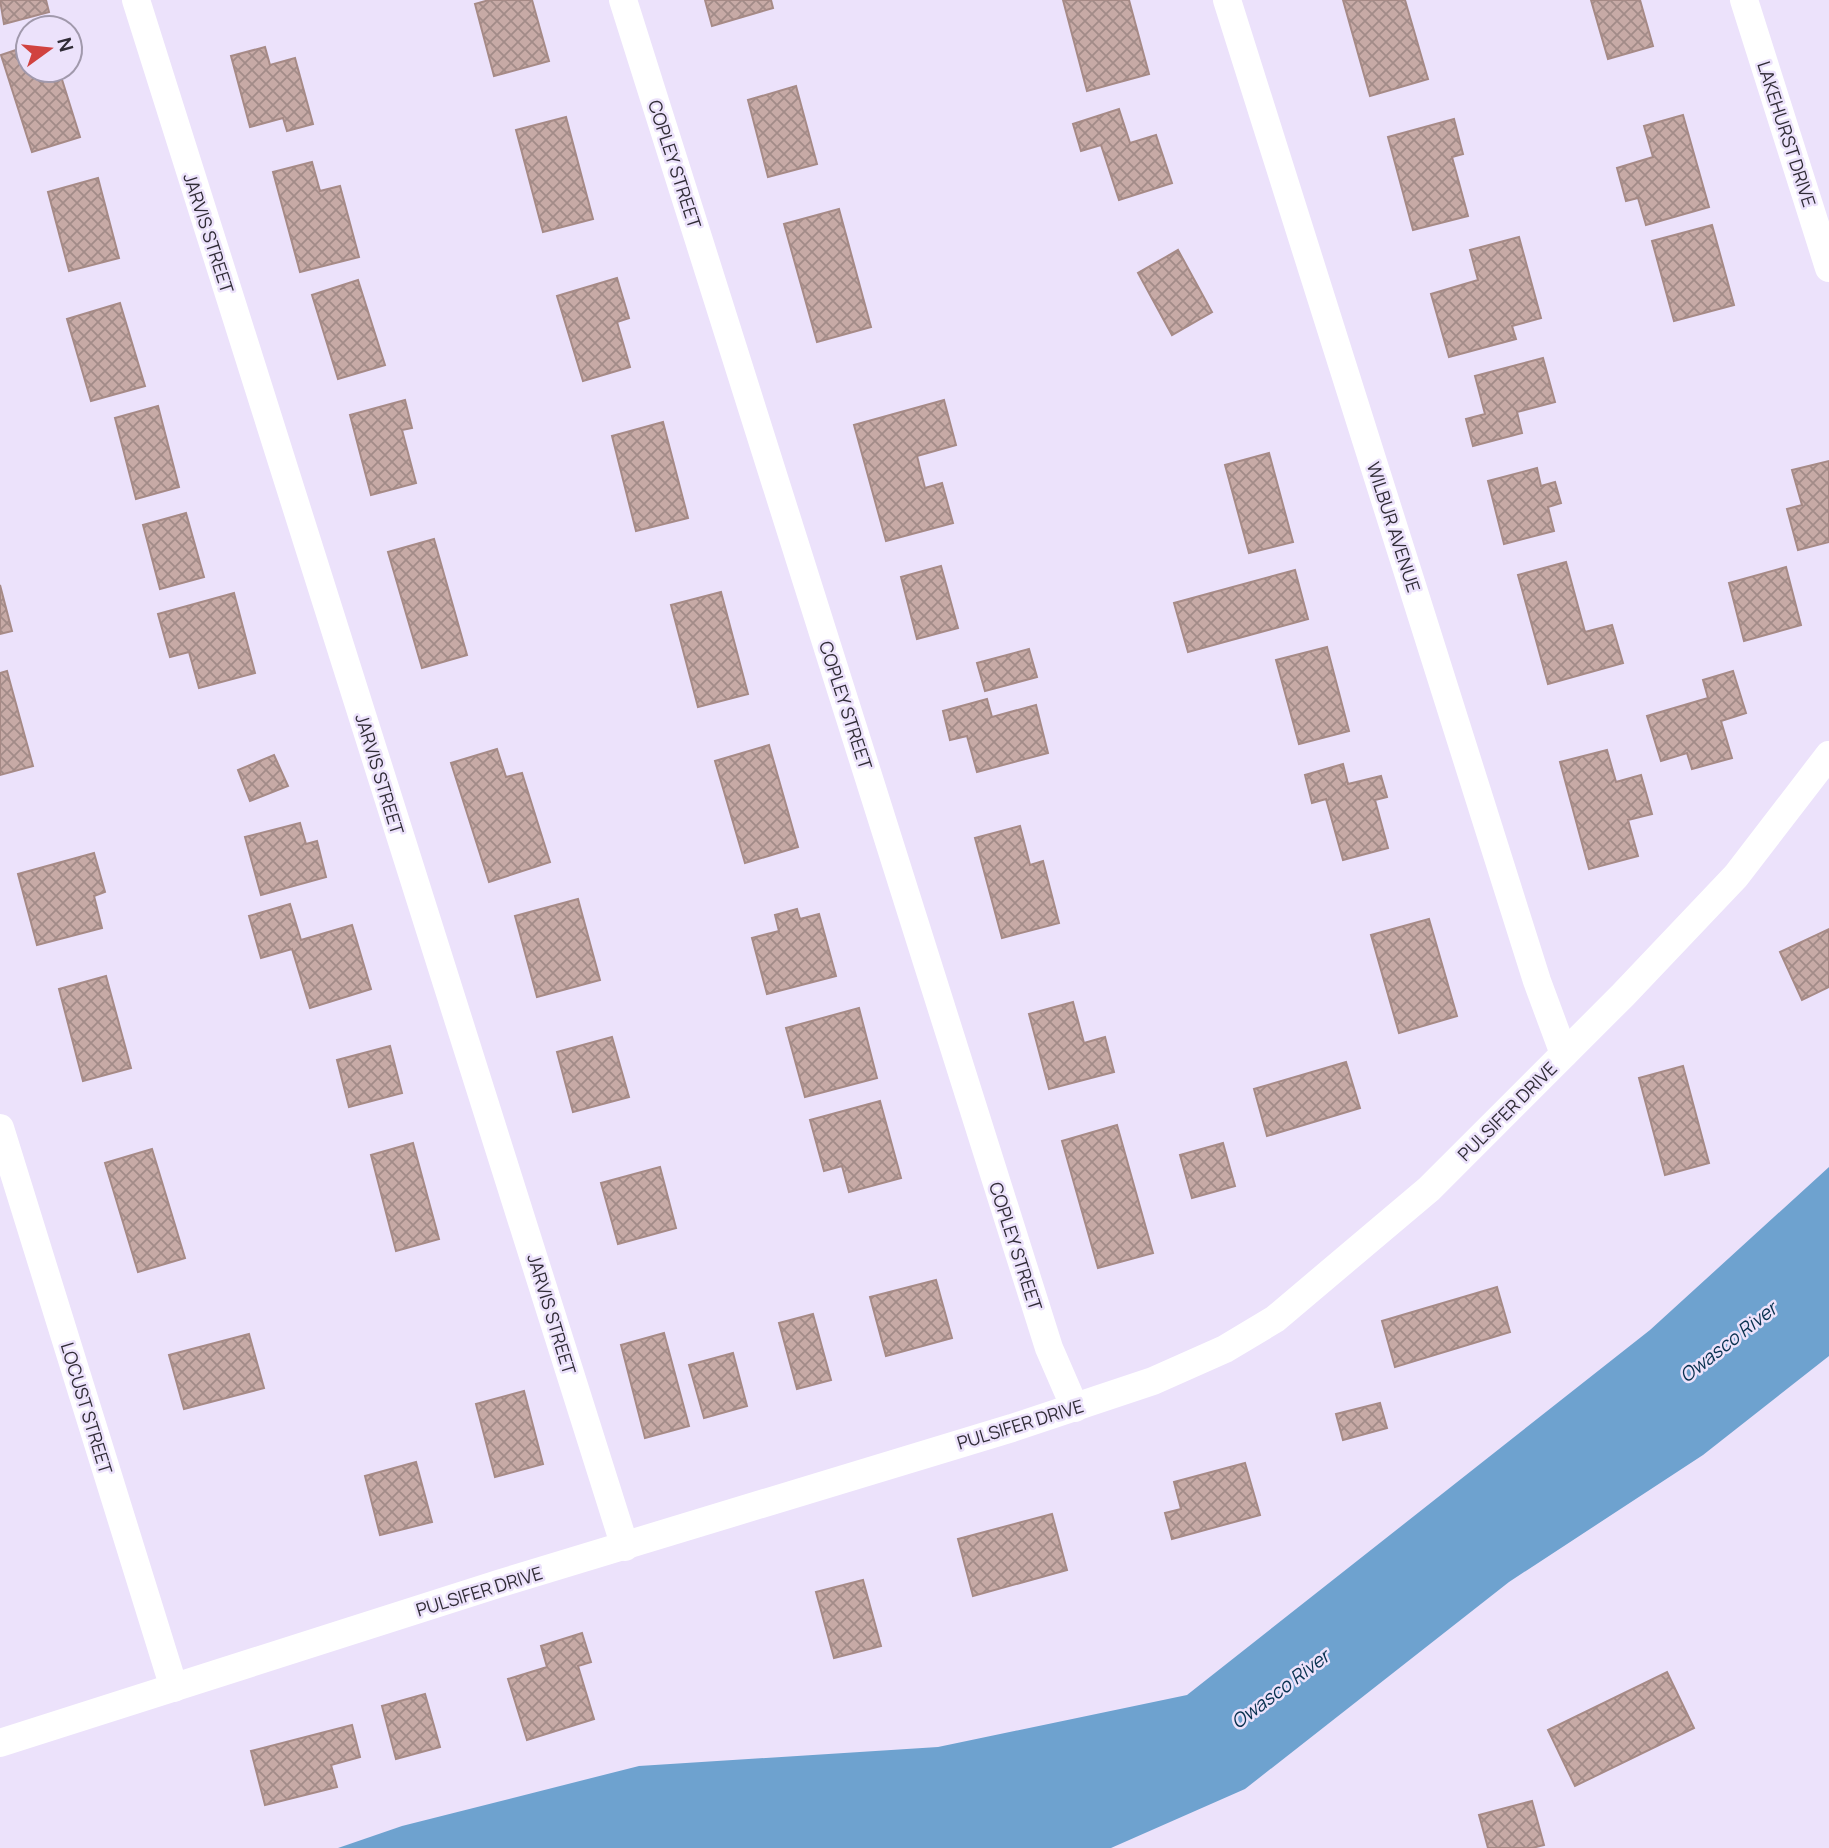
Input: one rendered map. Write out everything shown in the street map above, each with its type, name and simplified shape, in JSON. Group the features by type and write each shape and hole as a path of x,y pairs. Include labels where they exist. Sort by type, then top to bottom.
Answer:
{"street":[{"name":"JARVIS STREET","path":"136,0 625,1547"},
{"name":"COPLEY STREET","path":"623,0 1049,1348 1075,1408"},
{"name":"WILBUR AVENUE","path":"1227,0 1533,968 1564,1054"},
{"name":"LAKEHURST DRIVE","path":"1744,0 1829,268"},
{"name":"PULSIFER DRIVE","path":"0,1743 501,1583 1075,1408 1153,1381 1225,1349 1275,1319 1383,1231 1429,1189 1623,995 1736,876 1829,755"},
{"name":"LOCUST STREET","path":"0,1129 174,1688"}],"water":[{"name":"Owasco River","path":"1829,1167 1829,1356 1703,1455 1509,1582 1245,1789 1111,1848 338,1848 402,1826 639,1766 938,1747 1187,1695 1650,1330"}],"building":[{"path":"0,0 46,0 49,12 14,14 14,21 4,24"},
{"path":"489,0 532,0 549,61 494,76 475,4"},
{"path":"705,0 771,0 773,8 712,26"},
{"path":"1063,0 1129,0 1149,74 1087,91"},
{"path":"1343,0 1405,0 1428,79 1370,96"},
{"path":"1591,0 1640,0 1653,46 1608,59"},
{"path":"265,47 270,65 295,58 313,124 287,131 283,118 250,127 231,56"},
{"path":"14,51 14,84 63,84 80,137 32,152 1,55"},
{"path":"796,86 817,164 768,177 748,100"},
{"path":"1119,109 1130,143 1156,135 1172,183 1119,200 1101,145 1081,151 1073,124"},
{"path":"1683,115 1709,207 1646,225 1638,198 1626,201 1617,168 1653,157 1644,126"},
{"path":"566,117 593,219 543,232 516,130"},
{"path":"1454,119 1463,154 1452,157 1468,216 1413,230 1388,137"},
{"path":"312,162 320,191 340,186 359,257 300,272 273,172"},
{"path":"98,178 119,258 69,271 48,192"},
{"path":"839,209 871,327 817,342 784,224"},
{"path":"1712,225 1734,305 1674,321 1652,241"},
{"path":"1519,237 1541,318 1512,326 1516,339 1449,357 1431,294 1478,280 1470,250"},
{"path":"1178,250 1212,312 1172,335 1138,273"},
{"path":"617,278 629,318 617,322 630,367 583,381 557,296"},
{"path":"358,280 385,365 338,379 312,295"},
{"path":"120,303 145,386 91,401 67,319"},
{"path":"1543,358 1555,402 1517,412 1522,433 1473,446 1466,419 1485,414 1475,376"},
{"path":"405,400 412,428 402,430 416,483 371,495 350,415"},
{"path":"944,400 956,445 917,456 925,488 942,483 953,523 886,541 854,425"},
{"path":"158,406 179,487 136,499 115,418"},
{"path":"663,422 688,518 636,531 612,436"},
{"path":"1269,453 1293,542 1249,553 1225,465"},
{"path":"1829,461 1829,542 1798,550 1787,509 1802,505 1792,470"},
{"path":"1537,468 1541,486 1555,482 1561,503 1548,507 1554,531 1504,544 1488,481"},
{"path":"186,513 204,577 160,589 143,525"},
{"path":"434,539 467,655 422,668 388,552"},
{"path":"1566,562 1585,632 1612,625 1623,663 1548,684 1518,575"},
{"path":"941,566 958,628 917,639 901,577"},
{"path":"1786,567 1801,625 1744,641 1729,583"},
{"path":"1295,570 1308,619 1188,652 1174,603"},
{"path":"0,585 12,631 0,634"},
{"path":"721,592 748,694 698,707 671,605"},
{"path":"234,593 255,673 199,688 189,652 170,657 158,614"},
{"path":"1327,647 1349,731 1299,744 1276,660"},
{"path":"1029,649 1037,677 985,691 977,663"},
{"path":"7,671 33,766 0,775 0,673"},
{"path":"1733,671 1746,713 1721,721 1732,758 1692,769 1687,753 1661,761 1647,716 1708,698 1703,680"},
{"path":"987,699 992,717 1036,705 1048,753 977,772 967,736 950,740 943,711"},
{"path":"769,745 798,847 745,863 715,761"},
{"path":"497,749 506,777 522,773 550,862 489,882 451,763"},
{"path":"1607,750 1616,782 1641,775 1652,814 1628,820 1638,856 1589,869 1560,762"},
{"path":"274,755 288,786 250,801 238,770"},
{"path":"1343,764 1348,784 1381,776 1387,797 1375,800 1388,848 1343,860 1326,799 1312,803 1305,775"},
{"path":"300,823 306,844 317,841 326,877 261,895 245,837"},
{"path":"1020,826 1030,865 1043,861 1059,923 1002,938 975,838"},
{"path":"94,853 105,892 94,896 102,928 37,945 18,874"},
{"path":"578,899 600,980 537,997 515,916"},
{"path":"290,904 301,940 352,925 371,989 310,1008 292,949 261,958 249,916"},
{"path":"797,909 800,919 819,914 836,976 767,994 752,938 779,931 775,915"},
{"path":"1429,919 1457,1016 1399,1033 1371,935"},
{"path":"1829,929 1829,987 1802,1000 1780,952"},
{"path":"106,976 131,1068 83,1081 59,989"},
{"path":"1073,1002 1084,1043 1105,1037 1114,1072 1049,1089 1029,1014"},
{"path":"859,1008 877,1078 805,1097 786,1028"},
{"path":"612,1037 629,1097 573,1112 557,1052"},
{"path":"390,1046 402,1093 349,1107 337,1060"},
{"path":"1346,1062 1360,1108 1267,1136 1254,1089"},
{"path":"1683,1066 1709,1163 1665,1175 1639,1078"},
{"path":"880,1101 901,1178 849,1192 842,1166 824,1171 810,1120"},
{"path":"1117,1125 1153,1253 1098,1268 1062,1141"},
{"path":"413,1143 439,1239 396,1251 371,1155"},
{"path":"1223,1143 1235,1186 1192,1198 1180,1155"},
{"path":"152,1149 185,1258 138,1272 105,1163"},
{"path":"660,1167 676,1228 618,1244 601,1183"},
{"path":"936,1280 952,1338 886,1356 870,1297"},
{"path":"1497,1287 1510,1332 1395,1367 1382,1321"},
{"path":"813,1314 831,1380 797,1389 779,1323"},
{"path":"664,1333 689,1426 645,1438 621,1345"},
{"path":"249,1334 264,1388 184,1409 169,1355"},
{"path":"733,1353 747,1406 704,1418 689,1365"},
{"path":"524,1391 543,1464 495,1477 476,1404"},
{"path":"1380,1403 1387,1428 1343,1440 1336,1414"},
{"path":"416,1462 432,1522 380,1535 365,1476"},
{"path":"1245,1463 1260,1515 1172,1539 1165,1513 1181,1509 1174,1482"},
{"path":"1052,1514 1067,1570 973,1596 958,1539"},
{"path":"863,1580 881,1646 834,1658 816,1592"},
{"path":"582,1633 591,1662 578,1666 594,1719 527,1740 508,1679 547,1667 541,1646"},
{"path":"1667,1672 1694,1728 1575,1786 1548,1730"},
{"path":"425,1694 440,1747 396,1759 382,1706"},
{"path":"352,1725 360,1757 331,1765 337,1787 265,1805 251,1751"},
{"path":"1532,1801 1544,1845 1532,1848 1488,1848 1479,1815"}]}
